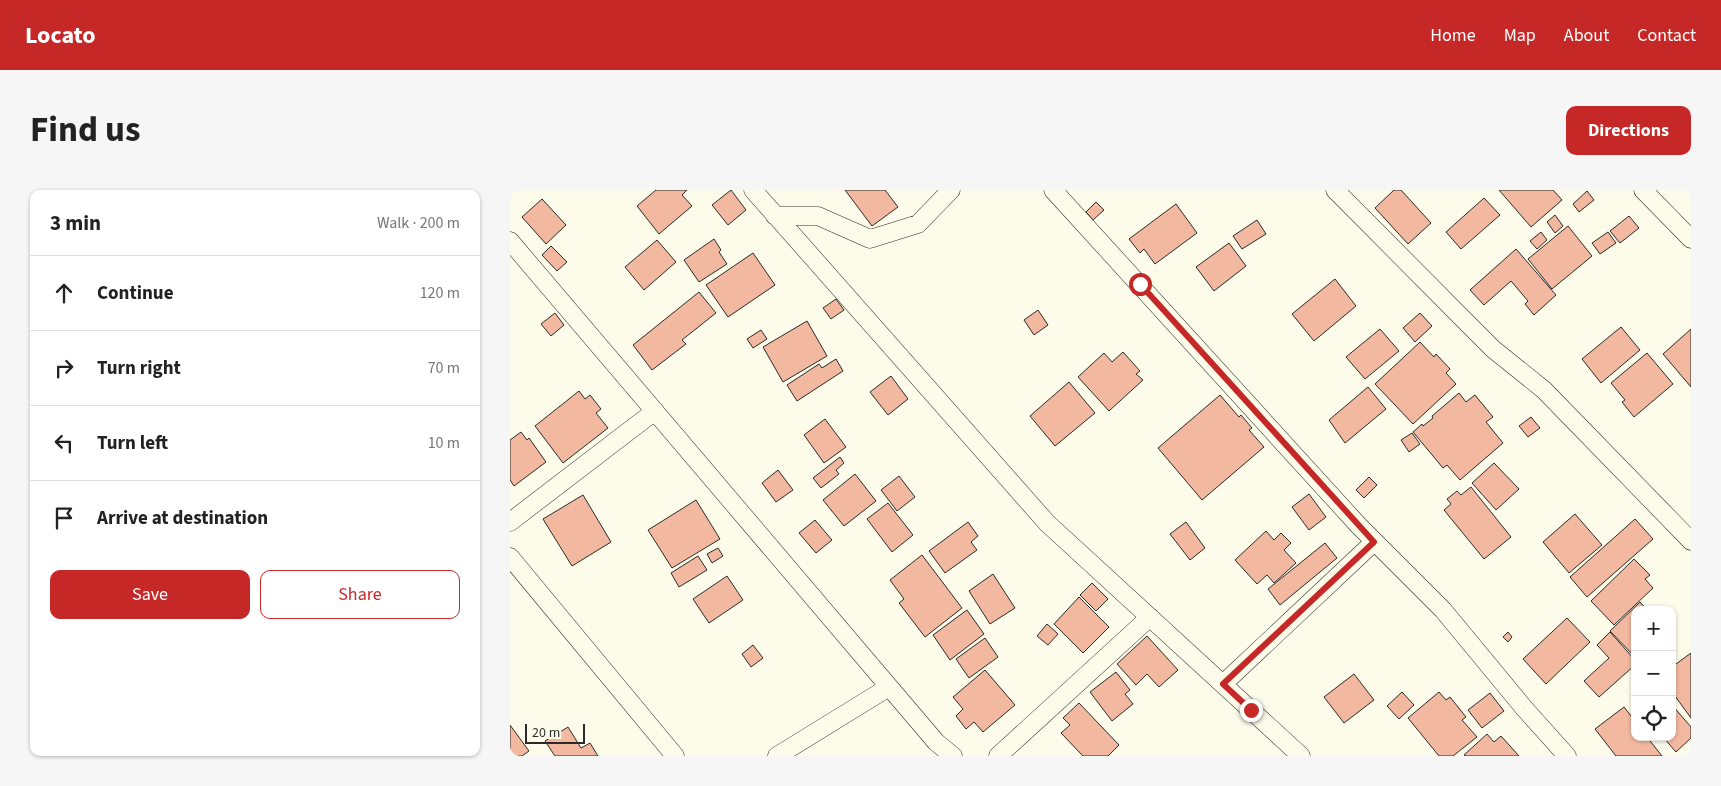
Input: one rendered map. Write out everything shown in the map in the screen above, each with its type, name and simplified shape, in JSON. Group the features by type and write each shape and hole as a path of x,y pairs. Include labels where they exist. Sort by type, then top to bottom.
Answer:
{"street":[{"path":"753,190 1047,523 1301,756"},
{"path":"776,216 818,216 870,239 918,224 951,190"},
{"path":"1053,190 1374,542 1443,610 1524,708 1567,756"},
{"path":"1335,190 1493,349 1544,390 1691,541"},
{"path":"1643,190 1691,238"},
{"path":"510,241 936,742 953,756"},
{"path":"510,522 655,411"},
{"path":"1223,684 1374,542"},
{"path":"510,557 675,756"},
{"path":"998,756 1150,617"},
{"path":"777,756 889,687"}],"building":[{"path":"656,190 687,190 682,195 692,206 659,234 637,206"},
{"path":"731,190 746,210 728,225 712,205"},
{"path":"845,190 885,190 898,207 872,226"},
{"path":"1394,190 1401,190 1431,223 1408,244 1375,208"},
{"path":"1499,190 1553,190 1562,200 1531,227"},
{"path":"1587,191 1594,200 1579,212 1573,204"},
{"path":"1484,198 1500,215 1461,249 1446,232"},
{"path":"542,199 566,225 546,244 522,217"},
{"path":"1096,202 1104,210 1093,220 1086,212"},
{"path":"1176,204 1197,233 1155,264 1144,249 1140,253 1129,239"},
{"path":"1555,215 1563,226 1555,233 1547,222"},
{"path":"1629,216 1639,228 1620,243 1610,231"},
{"path":"1257,220 1266,234 1242,249 1233,236"},
{"path":"1568,226 1592,256 1552,289 1528,259"},
{"path":"1541,232 1547,240 1537,249 1530,241"},
{"path":"1608,232 1616,243 1600,254 1592,243"},
{"path":"714,239 721,250 719,252 727,264 699,282 684,260"},
{"path":"657,240 676,262 644,290 625,267"},
{"path":"1229,243 1246,266 1214,291 1196,267"},
{"path":"551,246 567,262 557,271 542,255"},
{"path":"1516,249 1556,295 1534,315 1525,304 1528,301 1511,281 1484,305 1470,290"},
{"path":"753,253 775,285 728,317 706,285"},
{"path":"1335,279 1356,306 1314,341 1292,314"},
{"path":"699,292 716,313 682,340 686,344 652,370 633,345"},
{"path":"836,299 844,310 831,319 823,308"},
{"path":"1038,310 1048,325 1034,335 1024,320"},
{"path":"555,313 564,325 551,336 541,324"},
{"path":"1420,313 1432,326 1415,342 1403,328"},
{"path":"807,321 827,356 783,382 763,347"},
{"path":"1621,327 1640,350 1601,383 1582,359"},
{"path":"1380,329 1399,351 1365,379 1346,357"},
{"path":"1691,329 1691,387 1663,354"},
{"path":"761,330 767,339 753,348 747,339"},
{"path":"1420,342 1434,357 1436,354 1450,369 1446,373 1456,384 1413,424 1375,384"},
{"path":"1123,352 1140,371 1136,374 1143,380 1109,411 1078,377 1104,353 1112,362"},
{"path":"1647,353 1673,384 1634,417 1622,402 1625,400 1611,383"},
{"path":"836,359 843,371 797,401 787,385 819,364 822,368"},
{"path":"891,376 908,399 888,415 870,392"},
{"path":"1069,382 1095,413 1055,446 1030,416"},
{"path":"1368,387 1386,409 1345,443 1329,420"},
{"path":"579,391 585,399 590,395 601,409 596,413 608,428 563,463 535,426"},
{"path":"1459,393 1466,402 1475,395 1493,417 1486,422 1503,443 1460,480 1447,465 1443,468 1413,432 1433,418 1432,416"},
{"path":"1220,395 1239,417 1241,415 1252,428 1249,430 1264,447 1202,500 1158,448"},
{"path":"1531,417 1540,428 1528,437 1519,426"},
{"path":"825,419 846,447 824,463 804,435"},
{"path":"521,432 527,440 529,438 546,462 514,486 510,480 510,440"},
{"path":"1412,433 1420,444 1409,452 1401,440"},
{"path":"840,457 844,463 836,470 839,474 821,488 813,478"},
{"path":"1494,463 1519,489 1496,510 1472,483"},
{"path":"778,470 793,490 776,502 762,483"},
{"path":"855,474 876,501 844,526 823,500"},
{"path":"899,476 915,497 897,511 881,490"},
{"path":"1369,477 1377,485 1364,498 1356,490"},
{"path":"1471,487 1511,537 1484,559 1444,510 1451,504 1447,499 1457,491 1461,495"},
{"path":"1309,494 1326,517 1309,530 1292,507"},
{"path":"583,495 611,542 572,566 543,519"},
{"path":"696,500 720,539 672,568 648,530"},
{"path":"888,503 913,535 892,552 867,519"},
{"path":"1575,514 1602,545 1569,573 1543,542"},
{"path":"1635,519 1653,539 1587,597 1570,577"},
{"path":"815,520 832,540 816,553 799,533"},
{"path":"968,522 978,536 971,542 977,550 945,573 929,551"},
{"path":"1186,522 1205,548 1190,560 1170,534"},
{"path":"1266,531 1274,540 1281,533 1291,543 1284,550 1296,563 1274,583 1267,575 1257,584 1235,560"},
{"path":"1325,543 1337,558 1280,605 1268,589"},
{"path":"718,548 723,556 712,563 707,554"},
{"path":"922,555 962,608 925,637 899,603 904,599 890,580"},
{"path":"698,556 707,570 679,587 671,573"},
{"path":"1634,559 1650,575 1645,579 1653,588 1634,606 1631,606 1631,609 1614,625 1591,601"},
{"path":"993,574 1015,608 990,624 969,591"},
{"path":"727,576 743,600 709,623 693,599"},
{"path":"1092,583 1108,599 1096,611 1080,595"},
{"path":"1079,597 1109,627 1083,653 1054,624"},
{"path":"967,610 984,634 950,660 933,635"},
{"path":"1631,611 1631,653 1610,631"},
{"path":"1567,618 1590,642 1546,684 1523,659"},
{"path":"1047,624 1058,634 1048,645 1037,636"},
{"path":"1508,632 1512,637 1508,642 1503,637"},
{"path":"1610,632 1631,656 1631,669 1599,697 1584,681 1609,658 1597,645"},
{"path":"1147,636 1178,670 1159,687 1147,674 1136,685 1117,664"},
{"path":"985,638 998,657 969,678 956,659"},
{"path":"753,645 763,658 751,667 742,654"},
{"path":"1691,653 1691,718 1676,697 1676,664"},
{"path":"985,670 1015,705 983,732 974,722 966,729 956,716 963,709 953,697"},
{"path":"1116,672 1130,690 1125,694 1133,704 1112,721 1090,692"},
{"path":"1354,674 1374,700 1344,723 1324,697"},
{"path":"1402,692 1414,705 1399,719 1387,706"},
{"path":"1439,692 1446,700 1450,697 1466,717 1462,720 1477,737 1453,756 1439,756 1408,718"},
{"path":"1490,693 1504,711 1482,728 1468,710"},
{"path":"1079,703 1119,745 1108,756 1083,756 1061,733 1070,725 1063,718"},
{"path":"1624,707 1631,716 1631,741 1650,741 1662,756 1616,756 1595,729"},
{"path":"1676,710 1691,727 1691,738 1676,752 1666,741 1676,741"},
{"path":"510,725 529,751 522,756 510,756"},
{"path":"568,727 581,748 590,743 598,756 555,756 545,741"},
{"path":"1487,734 1494,742 1501,736 1519,756 1464,755"}],"route":[{"path":"1140,284 1374,542 1223,684 1251,710"}]}
